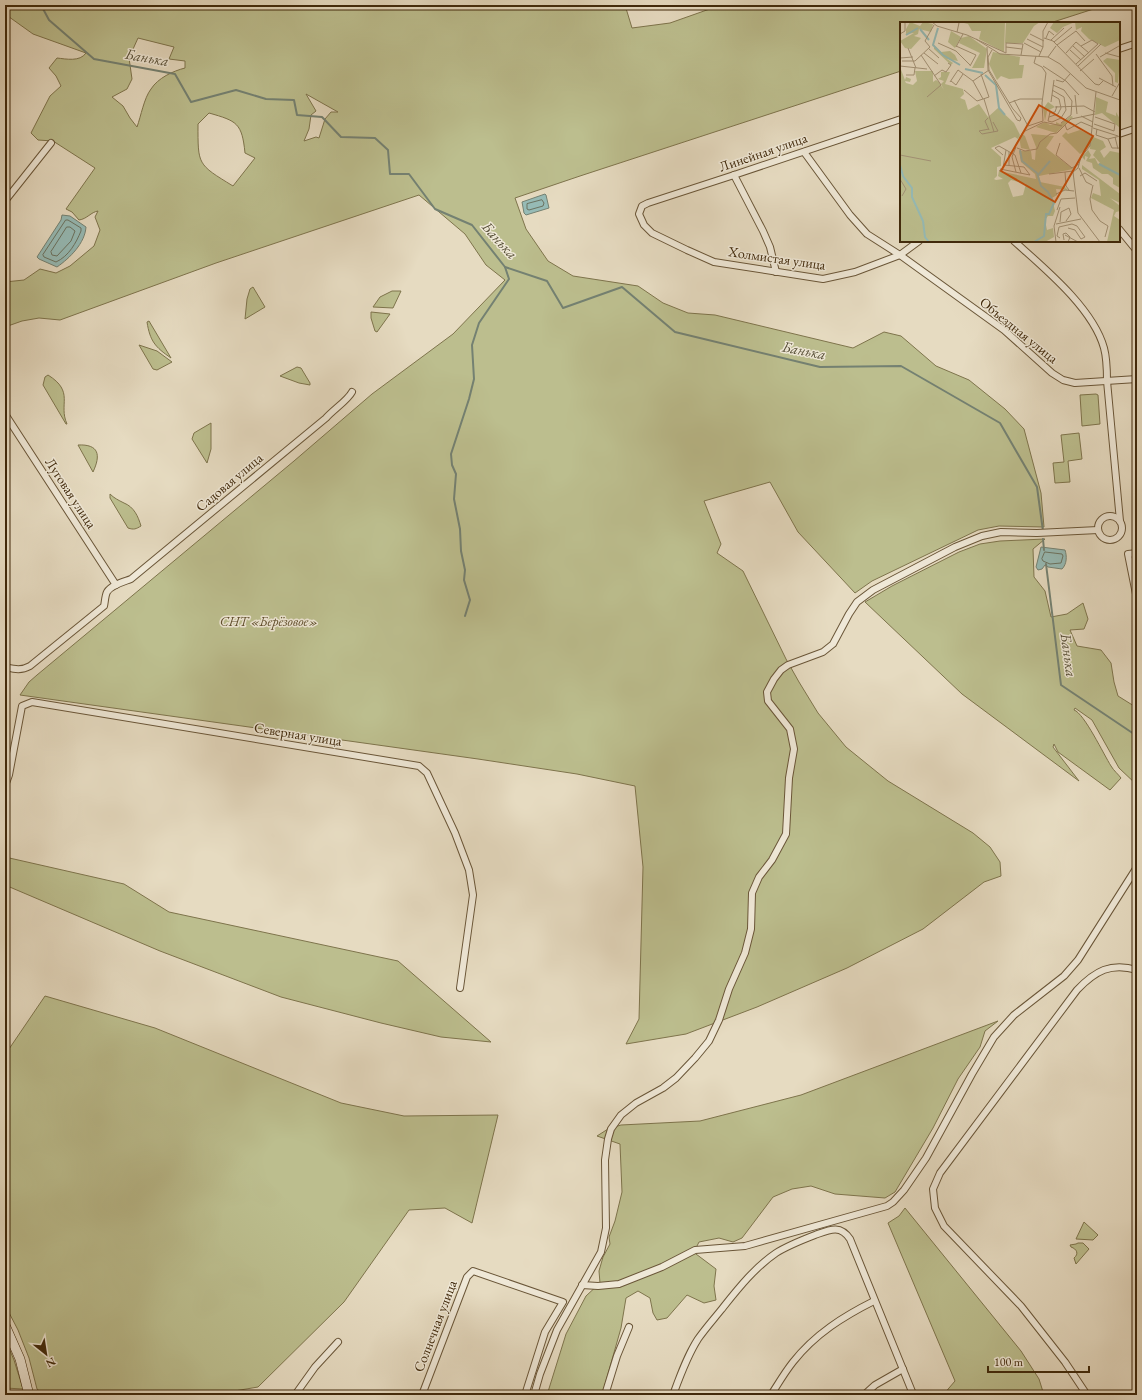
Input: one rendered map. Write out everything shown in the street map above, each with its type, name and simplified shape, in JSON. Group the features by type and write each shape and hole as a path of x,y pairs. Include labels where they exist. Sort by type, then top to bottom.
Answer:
{"street":[{"path":"1120,49 1137,43"},
{"name":"Линейная улица","path":"639,214 642,206 648,202 900,120"},
{"path":"1120,134 1137,128"},
{"path":"5,201 51,143"},
{"name":"Объездная улица","path":"804,152 850,216 868,234 900,255 1004,330 1052,373 1063,380 1075,383 1137,379"},
{"path":"734,175 770,247 776,272"},
{"name":"Холмистая улица","path":"639,214 644,225 652,233 714,262 823,279 855,272 900,255 918,242"},
{"path":"1120,230 1137,251"},
{"path":"1015,242 1078,303 1088,315 1100,335 1107,365 1121,532 1114,539 1108,540 1104,538 1098,530 1099,523 1107,516 1114,517 1120,521"},
{"name":"Садовая улица","path":"116,585 131,579 326,418 333,409 352,392"},
{"name":"Луговая улица","path":"5,414 116,585"},
{"path":"534,1395 540,1374 557,1330 575,1301 582,1285 601,1252 606,1228 605,1160 611,1129 620,1115 676,1078 709,1041 719,1020 728,989 745,953 751,929 752,893 759,878 772,860 786,834 789,778 794,749 790,729 768,701 767,692 774,678 788,665 823,652 832,644 857,602 873,590 955,547 982,536 1001,532 1037,533 1098,530"},
{"path":"1137,553 1128,554 1137,599"},
{"path":"5,667 17,670 30,666 104,606 107,592 116,585"},
{"name":"Северная улица","path":"5,786 9,775 22,706 32,702 419,766 427,773 455,833 469,870 472,895 460,988"},
{"path":"582,1285 598,1286 619,1284 662,1267 695,1250 745,1246 887,1206 894,1202 926,1158 994,1037 1014,1016 1064,976 1078,960 1137,867"},
{"path":"1087,1395 1065,1362 1021,1306 944,1226 935,1208 934,1189 940,1173 1077,990 1096,973 1109,968 1123,967 1137,970"},
{"path":"673,1395 683,1369 698,1339 734,1294 756,1270 777,1253 807,1238 829,1230 837,1229 846,1234 913,1394"},
{"name":"Солнечная улица","path":"422,1395 467,1277 473,1271 563,1302 545,1332 525,1395"},
{"path":"771,1395 794,1361 819,1335 849,1313 874,1301"},
{"path":"5,1325 20,1359 29,1395"},
{"path":"605,1395 616,1356 628,1327"},
{"path":"294,1395 315,1367 338,1342"},
{"path":"864,1395 875,1385 903,1369"}],"green space":[{"name":"СНТ «Берёзовое»","path":"5,5 625,5 632,28 670,23 721,5 1106,5 1053,22 900,22 900,71 515,198 526,229 548,261 573,276 638,286 663,303 688,313 715,315 853,348 884,332 901,336 936,366 969,380 1005,409 1024,429 1041,493 1044,527 999,526 978,530 872,581 855,593 798,532 770,482 704,501 721,544 717,553 743,571 786,659 818,713 846,747 888,781 973,833 990,847 1000,862 1001,876 984,882 923,929 847,968 757,1007 686,1034 626,1044 639,1019 643,867 635,786 577,774 478,759 20,695 29,682 37,675 294,461 372,394 453,334 505,280 486,265 465,234 419,195 216,263 60,320 39,318 22,321 5,327 5,282 24,280 40,269 56,273 70,266 94,246 100,230 95,217 98,211 79,220 72,212 66,209 95,168 53,141 38,140 31,133 50,96 61,86 56,76 49,68 57,58 77,59 86,53 33,34 5,14","holes":["138,38 174,47 169,59 185,61 185,68 166,76 154,85 146,97 137,127 123,106 112,97 127,89 132,79 129,58","306,94 338,112 331,112 325,119 319,138 316,137 304,141 309,129 311,115 316,111","209,113 232,121 240,129 245,153 255,158 233,186 206,168 200,156 198,148 198,124"]},
{"path":"253,287 265,307 245,319 247,299 250,289"},
{"path":"392,291 401,291 393,308 373,307 380,297"},
{"path":"371,312 390,314 377,332 375,331 371,318"},
{"path":"149,321 171,358 154,343 148,329 147,322"},
{"path":"139,345 157,351 172,362 157,370 153,369"},
{"path":"297,367 301,368 310,385 299,383 280,376"},
{"path":"48,375 56,381 64,393 64,410 67,424 43,385 45,377"},
{"path":"1080,395 1098,395 1100,424 1082,426"},
{"path":"211,423 211,449 207,463 192,439 194,433"},
{"path":"1079,433 1082,459 1068,461 1070,482 1055,483 1053,463 1064,462 1061,435"},
{"path":"78,445 90,446 96,452 97,460 93,472"},
{"path":"110,494 133,509 141,526 135,529 128,528 110,498"},
{"path":"1045,539 1033,549 1034,577 1045,591 1051,617 1067,614 1083,603 1088,619 1084,629 1070,630 1077,646 1101,650 1111,663 1118,696 1137,707 1137,785 1119,768 1092,720 1075,708 1074,710 1083,718 1111,766 1121,778 1110,790 1058,752 1054,744 1053,747 1079,781 962,694 865,602 892,586 959,552 980,544 1000,541"},
{"path":"5,857 124,884 169,912 398,961 491,1042 441,1037 281,997 160,951 5,885"},
{"path":"45,996 155,1028 341,1103 404,1116 498,1115 472,1223 445,1208 409,1210 344,1302 258,1387 211,1395 44,1395 37,1389 29,1358 18,1330 5,1305 5,1047 9,1049"},
{"path":"998,1021 985,1031 980,1047 958,1079 933,1128 895,1192 885,1198 835,1194 811,1186 792,1189 773,1197 742,1238 733,1242 719,1238 699,1242 695,1250 692,1251 716,1269 714,1286 716,1300 704,1303 687,1295 667,1318 657,1320 653,1313 650,1298 638,1291 626,1298 621,1328 602,1395 547,1395 566,1334 586,1296 600,1283 599,1271 603,1257 610,1244 609,1237 615,1221 622,1192 620,1144 597,1136 608,1129 621,1125 700,1121 801,1095"},
{"path":"905,1208 1021,1351 1039,1379 1044,1395 943,1395 955,1381 888,1223 899,1216"},
{"path":"1084,1222 1098,1235 1093,1240 1076,1239"},
{"path":"1083,1243 1089,1249 1076,1264 1074,1258 1077,1252 1070,1245"},
{"path":"5,1339 14,1360 23,1389 5,1388"}],"water":[{"path":"545,194 549,208 526,215 524,213 522,202"},
{"path":"62,215 70,216 86,227 83,239 76,250 57,267 37,257 61,220"},
{"path":"1041,547 1065,550 1066,560 1062,569 1048,567 1045,565 1042,569 1038,570 1036,567"}],"waterway":[{"name":"Банька","path":"41,5 49,20 94,59 175,74 191,102 236,90 266,99 294,100 297,115 322,117 341,137 375,138 388,150 390,174 409,174 435,209 472,225 505,267 547,281 563,308 622,287 675,332 820,367 901,366 1000,423 1037,487 1043,531"},
{"path":"465,616 470,600 464,580 465,570 461,551 460,529 454,499 456,474 452,465 451,454 474,379 472,345 479,323 509,279 505,267"},
{"name":"Банька","path":"1043,539 1044,550"},
{"name":"Банька","path":"1046,564 1061,685 1137,736"}]}
